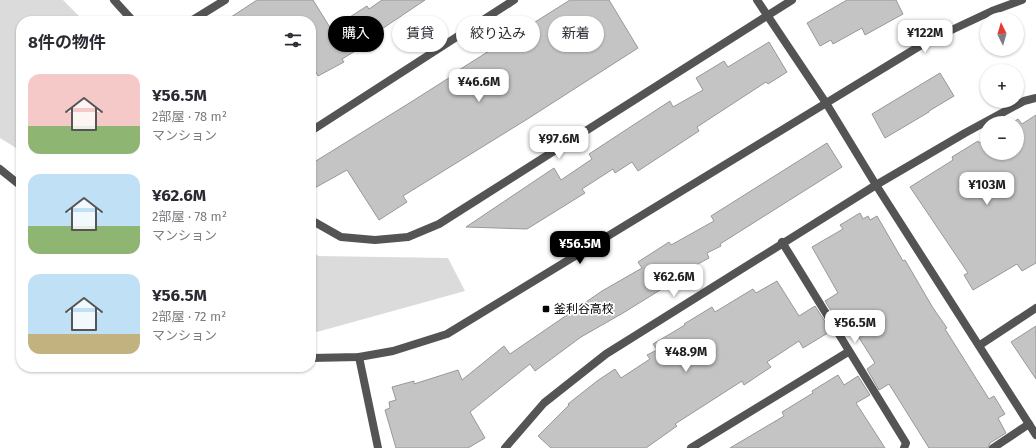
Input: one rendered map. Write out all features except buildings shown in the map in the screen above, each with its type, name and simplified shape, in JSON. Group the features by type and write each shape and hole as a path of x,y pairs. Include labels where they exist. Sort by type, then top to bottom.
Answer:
{"street":[{"path":"114,0 128,16"},
{"path":"199,16 225,0"},
{"path":"316,128 514,0"},
{"path":"757,0 766,16 826,103 876,185 980,345 1036,435"},
{"path":"316,223 341,237 375,240 408,237 439,224 792,0"},
{"path":"316,358 359,358 393,351 446,334 928,41 992,11 1022,0"},
{"path":"505,448 544,403 606,354 782,242 876,185 965,133 1024,102 1036,98"},
{"path":"0,170 16,182"},
{"path":"782,242 848,352 906,443 904,448"},
{"path":"980,345 1036,308"},
{"path":"691,448 848,352"},
{"path":"359,358 378,448"},
{"path":"993,448 1029,424"}],"shaded area":[{"path":"0,0 63,0 79,16 16,16 16,148 0,138"},
{"path":"316,254 318,256 448,258 465,291 317,332"}],"place":[{"name":"釜利谷高校","path":"546,309"}]}
